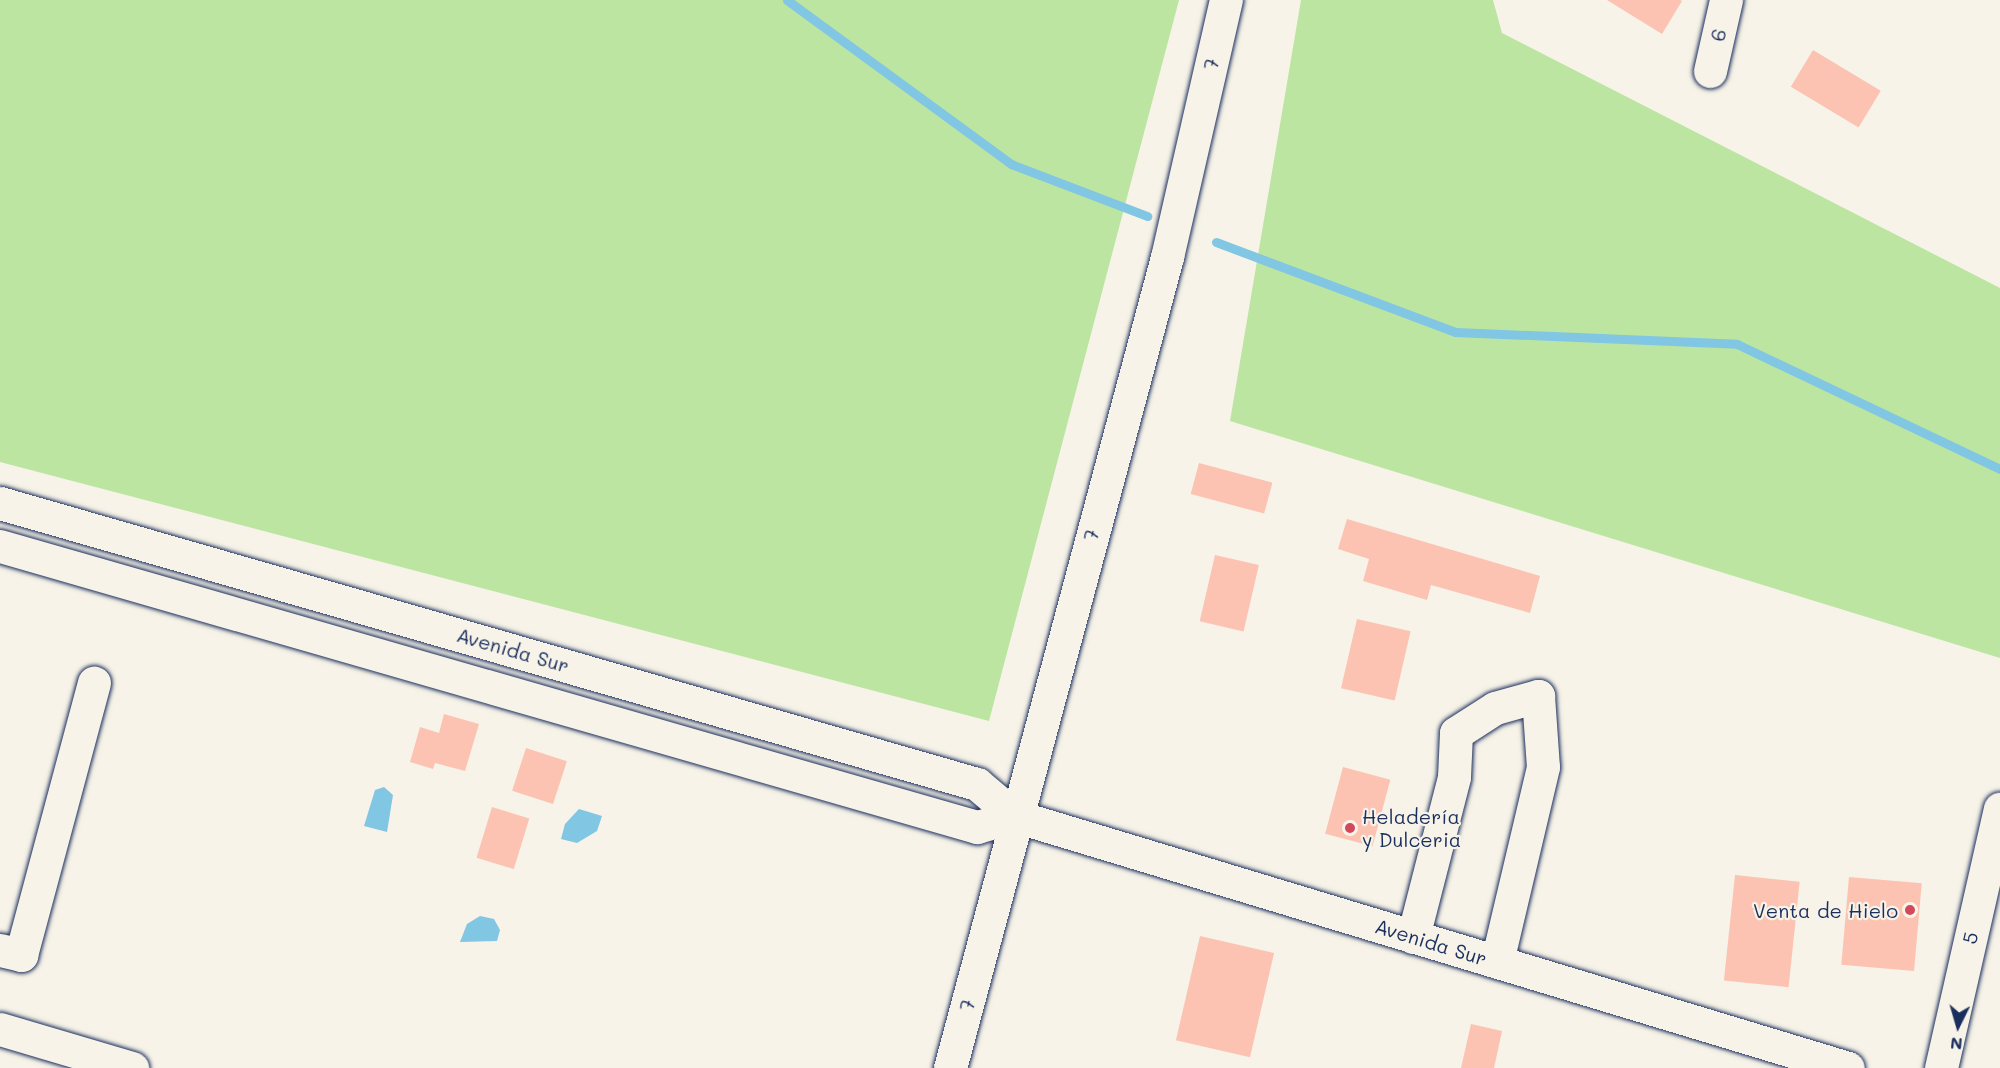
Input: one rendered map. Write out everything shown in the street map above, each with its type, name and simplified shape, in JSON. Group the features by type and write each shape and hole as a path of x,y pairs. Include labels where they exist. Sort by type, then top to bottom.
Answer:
{"street":[{"name":"7","path":"950,1068 1015,816 1167,257 1226,0"},
{"name":"6","path":"1710,71 1726,0"},
{"name":"Avenida Sur","path":"0,502 977,784 1015,816 1848,1068"},
{"path":"0,546 977,827 1015,816"},
{"path":"0,950 21,955 94,683"},
{"path":"1413,937 1454,777 1456,733 1495,708 1538,696 1543,767 1497,962"},
{"name":"5","path":"1941,1068 2000,809"},
{"path":"0,1029 132,1068"}],"green space":[{"path":"0,0 1179,0 989,721 0,462"},
{"path":"1301,0 1493,0 1502,33 2000,288 2000,658 1230,421"}],"water":[{"path":"384,787 393,795 387,832 364,826 375,790"},
{"path":"579,809 602,816 597,831 577,843 561,839 565,824"},
{"path":"480,916 494,919 500,930 497,941 460,942 467,924"}],"building":[{"path":"1607,0 1680,0 1682,1 1662,34"},
{"path":"1813,50 1881,91 1859,128 1791,87"},
{"path":"1199,463 1272,483 1264,514 1191,494"},
{"path":"1347,519 1540,576 1530,613 1431,585 1427,600 1363,581 1369,559 1338,549"},
{"path":"1215,555 1259,565 1244,631 1200,621"},
{"path":"1357,619 1411,631 1395,701 1341,688"},
{"path":"444,714 479,724 465,771 435,763 433,769 410,762 420,727 439,733"},
{"path":"526,748 567,761 553,804 512,791"},
{"path":"1343,767 1390,780 1372,846 1325,834"},
{"path":"492,807 529,818 514,869 477,858"},
{"path":"1735,875 1800,882 1789,987 1724,980"},
{"path":"1849,877 1922,883 1914,971 1841,965"},
{"path":"1200,936 1274,953 1250,1057 1176,1040"},
{"path":"1471,1024 1502,1031 1494,1068 1461,1068"}],"waterway":[{"path":"787,0 1011,164 1147,216"},
{"path":"1216,242 1455,332 1737,344 2000,469"}],"place":[{"name":"Heladería y Dulceria","path":"1350,828"},
{"name":"Venta de Hielo","path":"1910,910"}]}
